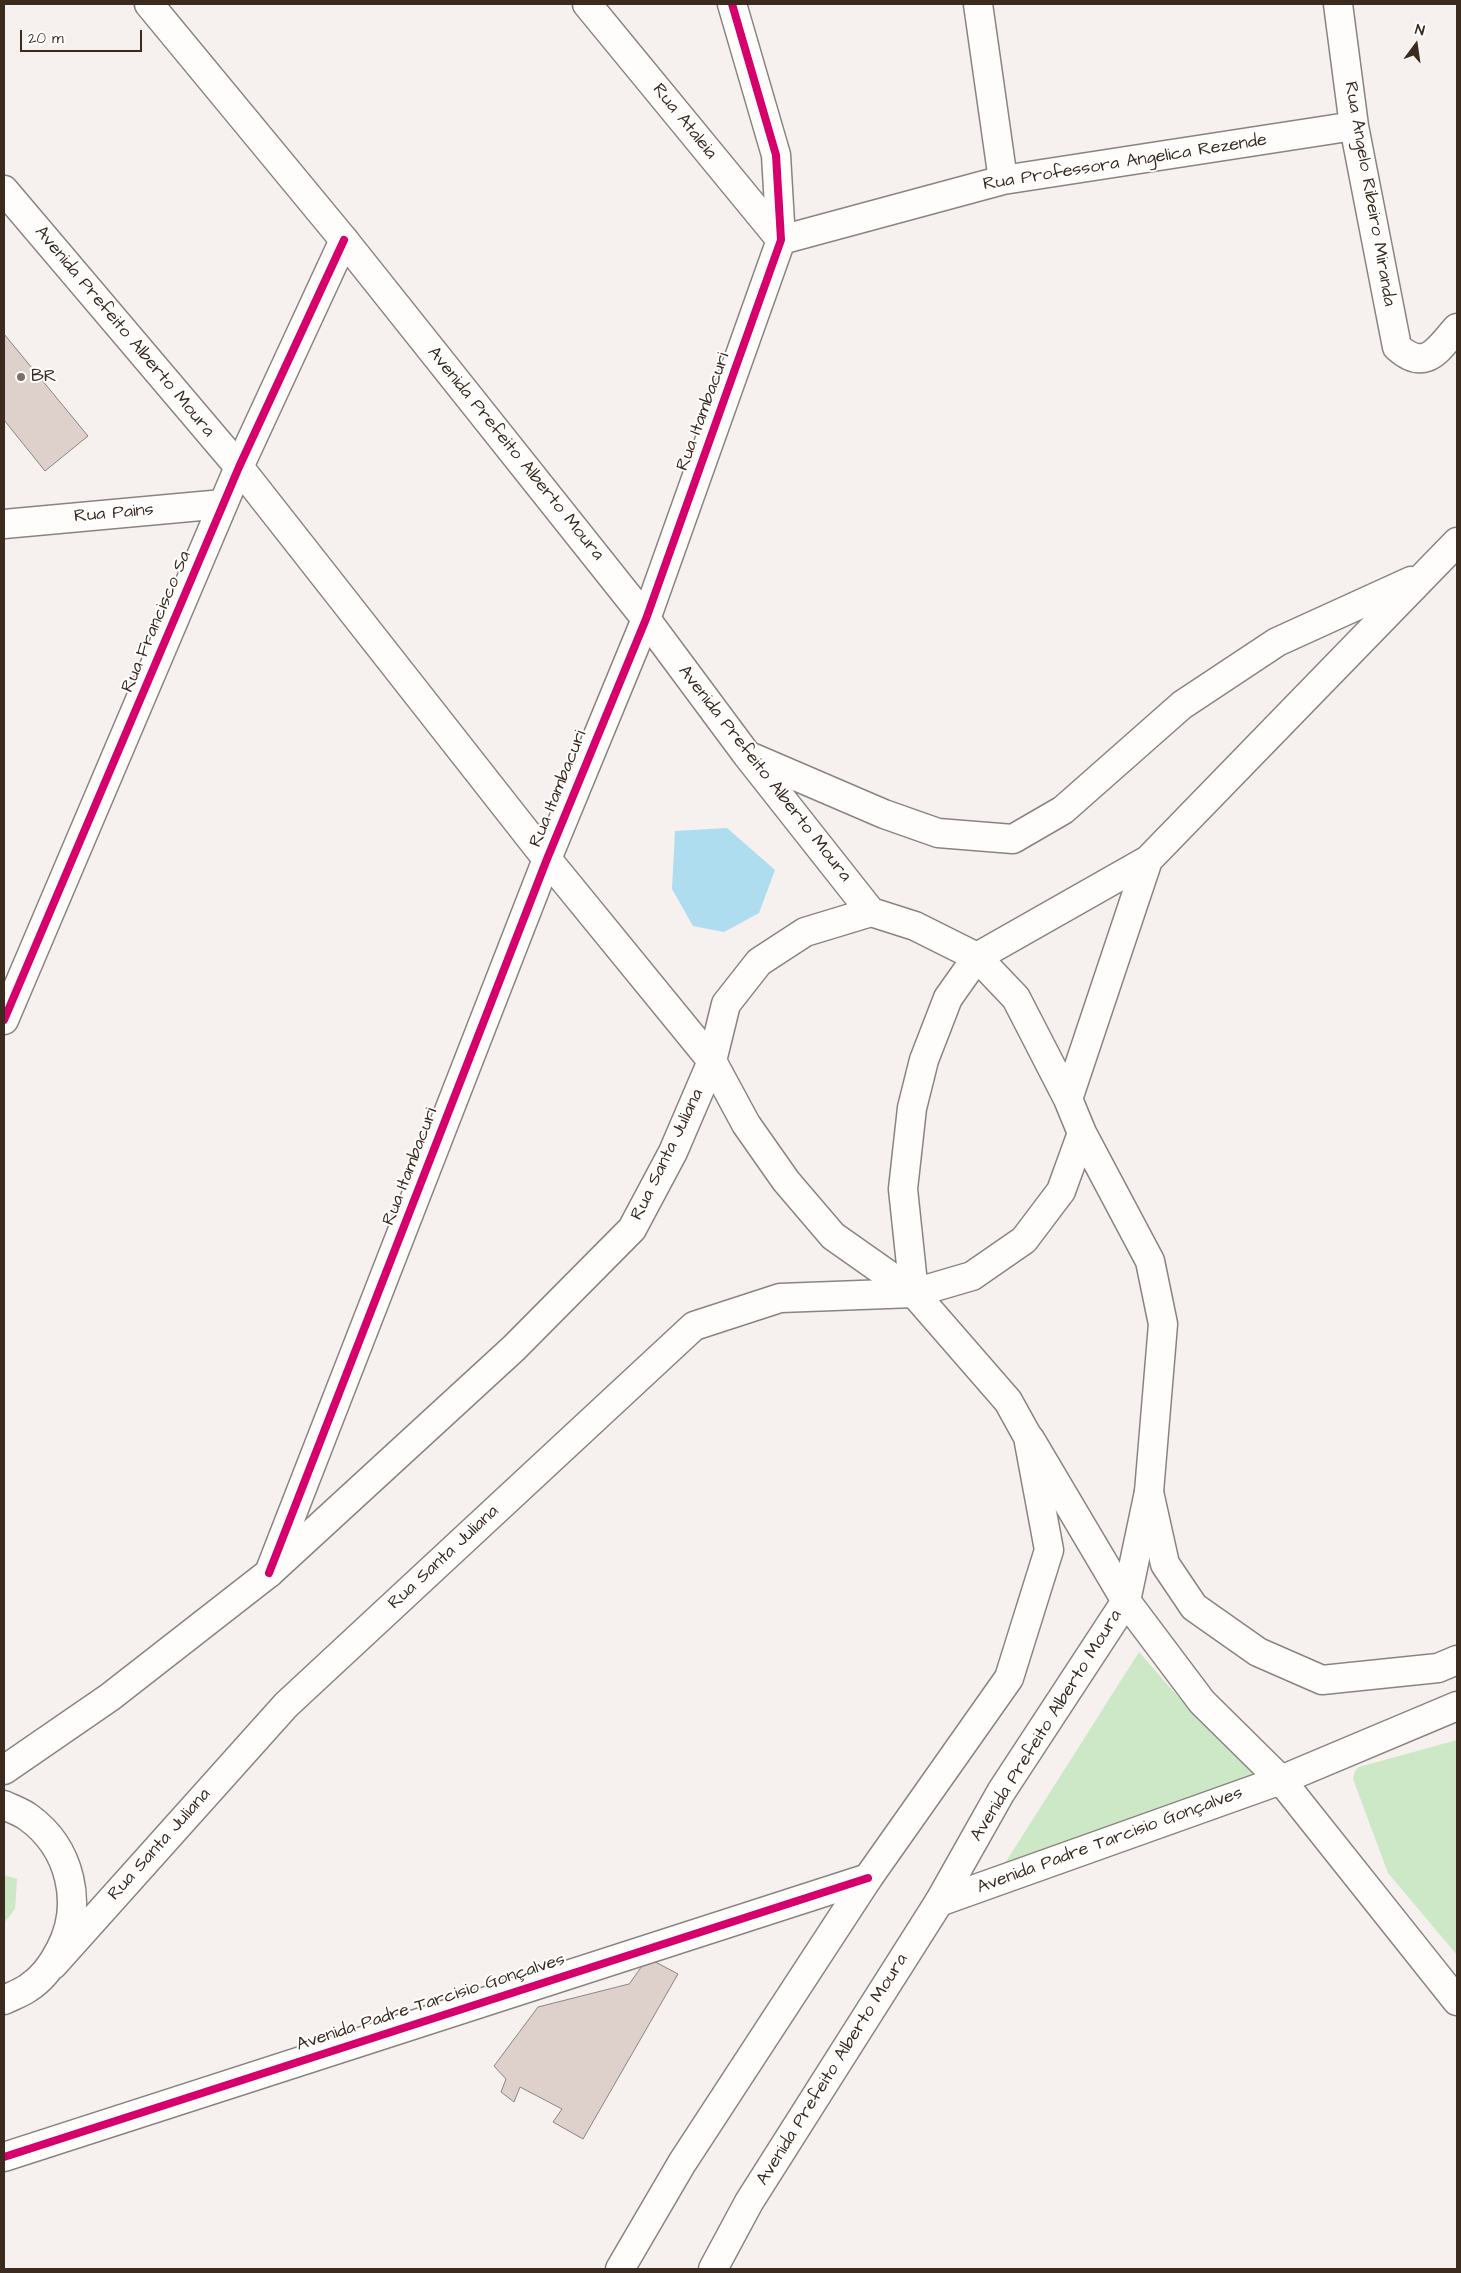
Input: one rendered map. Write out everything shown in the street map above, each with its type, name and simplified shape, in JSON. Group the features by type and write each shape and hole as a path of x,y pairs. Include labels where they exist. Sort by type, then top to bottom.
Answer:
{"main road":[{"name":"Avenida Prefeito Alberto Moura","path":"149,4 344,240 646,619 747,756 871,912 915,926 977,957 1016,998 1068,1099 1082,1133 1150,1261 1163,1324 1149,1492 1126,1601 1001,1792 939,1902 749,2202 713,2269"},
{"name":"Rua Ataleia","path":"587,4 781,240"},
{"name":"Rua Itambacuri","path":"269,1573 546,859 646,619 781,240 776,155 732,4"},
{"path":"978,4 1003,180"},
{"name":"Rua Angelo Ribeiro Miranda","path":"1338,4 1354,126 1397,348 1406,355 1418,359 1431,356 1457,328"},
{"name":"Rua Professora Angelica Rezende","path":"781,240 1003,180 1354,126"},
{"name":"Avenida Prefeito Alberto Moura","path":"4,190 239,467 546,859 712,1061 746,1124 786,1181 833,1236 914,1293"},
{"name":"Rua Francisco Sa","path":"4,1020 239,467 344,240"},
{"name":"Rua Pains","path":"4,524 223,504"},
{"path":"1457,542 1148,860 977,957 948,998 924,1060 912,1108 903,1189 914,1293 1008,1401 1126,1601 1202,1702 1281,1780 1457,2001"},
{"path":"747,756 884,814 938,833 1013,839 1063,810 1182,705 1278,642 1426,574"},
{"path":"1068,1099 1148,860"},
{"name":"Rua Santa Juliana","path":"4,1770 110,1697 269,1573 514,1348 632,1229 673,1152 712,1061 726,1004 759,962 805,932 871,912"},
{"name":"Rua Santa Juliana","path":"53,1965 286,1705 694,1326 780,1298 914,1293 972,1276 1024,1240 1061,1191 1082,1133"},
{"path":"620,2269 682,2162 868,1878 1009,1678 1049,1550 1028,1436"},
{"path":"1149,1492 1165,1564 1194,1607 1258,1652 1322,1680 1438,1668 1457,1660"},
{"name":"Avenida Padre Tarcisio Gonçalves","path":"939,1902 1281,1780 1457,1706"},
{"path":"4,1806 28,1816 52,1840 68,1869 74,1902 68,1936 53,1965 29,1988 4,2000"},
{"name":"Avenida Padre Tarcisio Gonçalves","path":"4,2157 868,1878"}],"green space":[{"path":"1139,1652 1200,1722 1263,1771 1002,1868"},
{"path":"1457,1740 1457,1955 1388,1873 1353,1779 1355,1771 1359,1767"},
{"path":"4,1875 17,1879 15,1909 4,1923"}],"water":[{"path":"727,828 775,870 759,913 724,932 693,926 672,889 675,831"}],"building":[{"name":"BR","path":"4,334 88,436 45,471 4,420"},
{"path":"648,1958 678,1974 583,2139 553,2122 562,2109 520,2087 514,2102 501,2092 506,2079 494,2066 538,2007 629,1984"}],"cycle path":[{"path":"269,1573 547,859 646,619 781,240 776,155 732,4"},
{"path":"4,1020 239,467 344,240"},
{"path":"4,2157 868,1878"}],"place":[{"name":"BR","path":"21,377"}]}
